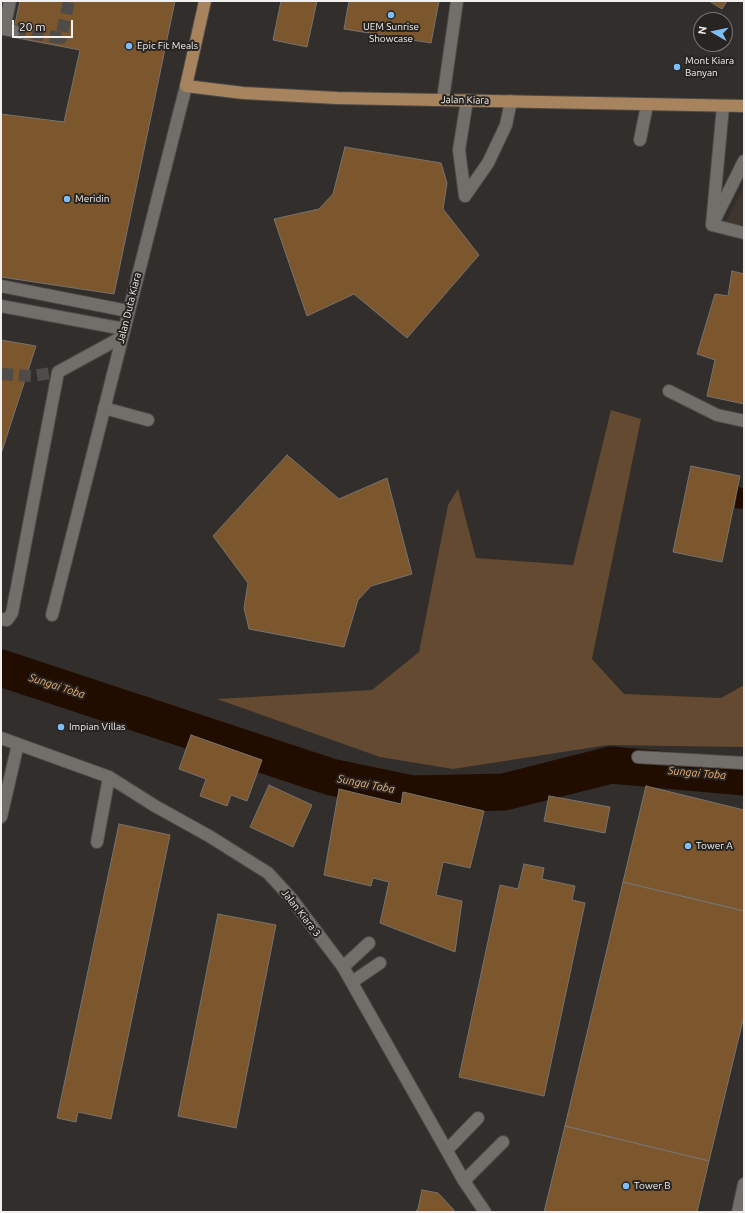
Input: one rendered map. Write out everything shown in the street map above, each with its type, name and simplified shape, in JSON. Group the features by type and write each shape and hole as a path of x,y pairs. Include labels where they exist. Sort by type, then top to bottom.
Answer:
{"main road":[{"name":"Jalan Duta Kiara","path":"186,86 205,1"},
{"name":"Jalan Kiara","path":"186,86 226,91 337,98 744,106"}],"street":[{"path":"10,1 4,29 14,31"},
{"path":"443,99 457,1"},
{"name":"Jalan Duta Kiara","path":"52,615 186,86"},
{"path":"467,100 459,150 464,196 488,163 506,125 511,101"},
{"path":"640,140 647,105"},
{"path":"712,225 723,106"},
{"path":"712,225 744,161"},
{"path":"712,225 744,233"},
{"path":"1,286 128,311"},
{"path":"1,306 123,333"},
{"path":"1,619 7,620 12,613 58,372 123,333"},
{"path":"669,391 717,415 744,420"},
{"path":"104,408 148,420"},
{"name":"Jalan Kiara 3","path":"1,738 109,777 268,873 291,898 343,967 464,1181 485,1212"},
{"path":"1,817 6,770 18,744"},
{"path":"638,757 744,763"},
{"path":"97,842 109,777"},
{"path":"343,967 369,943"},
{"path":"352,982 380,963"},
{"path":"447,1150 478,1118"},
{"path":"464,1181 503,1142"},
{"path":"738,1212 744,1184"}],"shaded area":[{"path":"744,187 744,226 726,222"},
{"path":"611,410 641,419 592,659 624,694 721,698 744,685 744,747 608,745 453,769 380,757 217,699 372,690 419,652 448,505 458,489 476,558 573,565"},
{"path":"738,487 744,487 744,509 735,508"}],"building":[{"name":"Meridin","path":"20,1 175,1 114,294 1,277 1,114 64,122 80,50 12,37"},
{"path":"281,1 317,1 307,47 273,40"},
{"name":"UEM Sunrise Showcase","path":"349,1 439,1 431,43 344,29"},
{"path":"709,1 727,1 722,9"},
{"path":"345,147 441,163 447,183 443,209 479,255 407,338 354,294 307,316 274,219 319,209 333,194"},
{"path":"732,271 744,274 744,404 707,396 715,360 697,354 715,294 728,296"},
{"path":"1,340 36,346 1,454"},
{"path":"287,455 339,499 387,478 412,574 371,586 358,600 344,647 249,629 244,608 248,583 213,536"},
{"path":"691,466 740,476 722,562 673,552"},
{"path":"191,735 262,760 247,801 231,795 227,806 200,796 206,779 179,769"},
{"path":"269,785 312,805 293,847 250,827"},
{"name":"Tower A","path":"646,786 744,810 744,911 623,882"},
{"path":"339,789 401,804 403,792 484,811 470,868 443,862 436,895 462,901 455,952 380,923 389,882 373,878 371,886 324,875"},
{"path":"549,796 610,807 605,833 544,821"},
{"path":"119,824 170,835 111,1119 78,1112 76,1122 57,1118"},
{"path":"524,864 544,868 542,879 575,886 572,900 585,903 544,1096 459,1077 500,885 518,889"},
{"path":"623,882 744,911 744,1016 709,1161 565,1126"},
{"path":"218,914 276,925 236,1128 178,1116"},
{"name":"Tower B","path":"565,1126 709,1161 697,1212 544,1212"},
{"path":"422,1190 438,1193 454,1210 454,1212 415,1212 418,1209"}],"waterway":[{"name":"Sungai Toba","path":"1,668 331,777 413,794 504,792 611,765 744,777"}],"tunnel":[{"path":"14,31 61,38 69,1"},
{"path":"1,374 32,376 58,372"}],"place":[{"name":"UEM Sunrise Showcase","path":"391,15"},
{"name":"Epic Fit Meals","path":"129,46"},
{"name":"Mont Kiara Banyan","path":"677,67"},
{"name":"Meridin","path":"67,199"},
{"name":"Impian Villas","path":"61,727"},
{"name":"Tower A","path":"688,846"},
{"name":"Tower B","path":"626,1186"}]}
